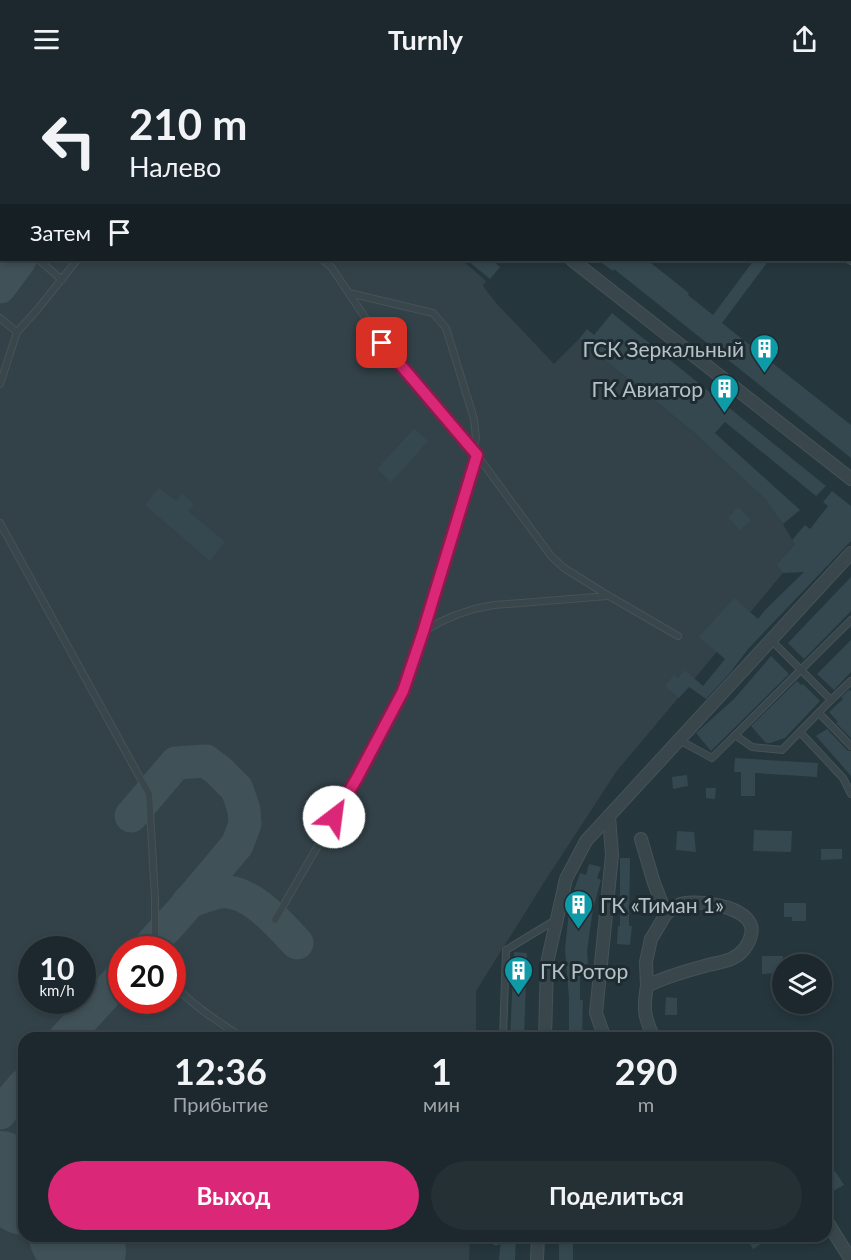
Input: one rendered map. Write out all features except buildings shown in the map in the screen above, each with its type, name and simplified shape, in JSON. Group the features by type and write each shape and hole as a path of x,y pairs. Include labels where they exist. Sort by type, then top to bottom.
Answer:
{"street":[{"path":"573,261 851,479"},
{"path":"545,1032 547,963 566,879 586,841 851,553"},
{"path":"603,1032 596,1013 612,855 609,816"},
{"path":"641,839 666,914"},
{"path":"647,986 661,978 733,958 746,948 752,933 749,920 739,912 704,902 676,905 666,914 651,939 646,963 647,986 644,1004 647,1023 651,1032"},
{"path":"832,1230 851,1260"},
{"path":"537,1260 538,1242"}],"lane":[{"path":"40,261 62,280"},
{"path":"0,384 17,332 76,261"},
{"path":"324,261 332,268 382,343 475,452 551,556 564,568 678,636"},
{"path":"275,920 357,778 403,691 423,632 475,452 474,418 446,328 433,313 349,294"},
{"path":"0,318 17,332"},
{"path":"0,523 149,794 155,936"},
{"path":"423,632 456,615 494,604 609,596"},
{"path":"679,740 712,758 851,620"},
{"path":"771,640 831,700"},
{"path":"735,735 752,747 782,750 851,681"},
{"path":"819,713 851,746"},
{"path":"800,732 843,778 851,794"},
{"path":"503,1032 507,950 557,919"},
{"path":"186,998 234,1032"}],"shaded area":[{"path":"0,261 463,261 486,281 483,286 496,303 554,364 579,339 691,430 767,501 795,544 776,565 783,573 616,772 476,991 476,1032 18,1032 18,1242 470,1242 469,1260 0,1260"}],"taxiway":[{"path":"0,287 19,261"},
{"path":"131,816 176,763 206,761 237,789 244,810 245,824 237,845 159,936"},
{"path":"189,901 221,892 243,896 263,909 297,943"},
{"path":"71,1032 108,991"},
{"path":"0,1113 18,1092"},
{"path":"0,1162 11,1182"}],"runway":[{"path":"0,1172 18,1188"},
{"path":"76,1242 85,1250"}],"place":[{"name":"ГСК Зеркальный","path":"765,374"},
{"name":"ГК Авиатор","path":"724,414"},
{"name":"ГК «Тиман 1»","path":"579,930"},
{"name":"ГК Ротор","path":"519,996"}],"route":[{"path":"334,817 403,691 477,455 382,343"}]}
